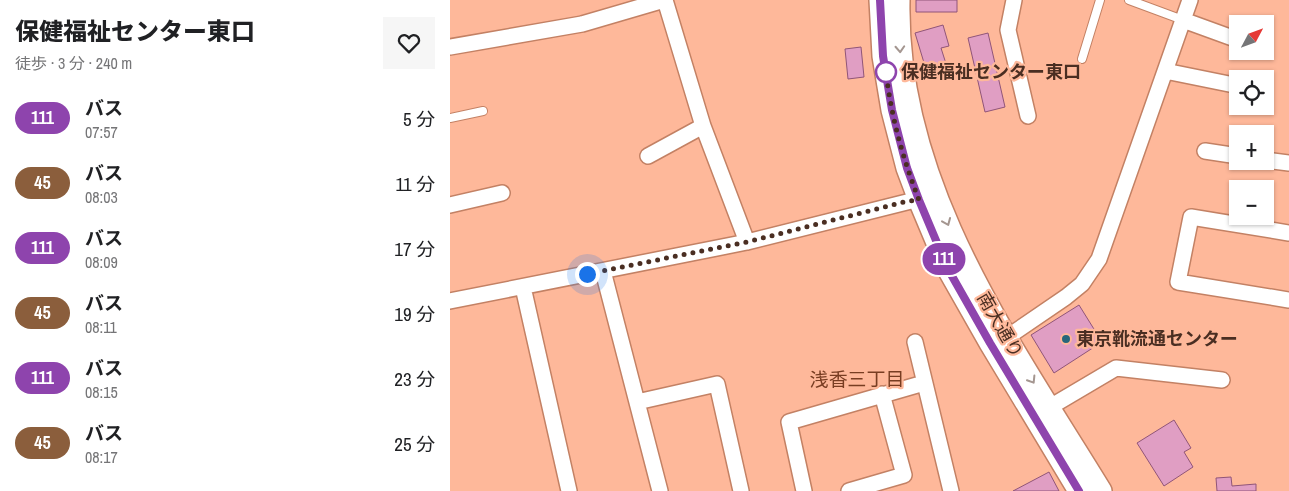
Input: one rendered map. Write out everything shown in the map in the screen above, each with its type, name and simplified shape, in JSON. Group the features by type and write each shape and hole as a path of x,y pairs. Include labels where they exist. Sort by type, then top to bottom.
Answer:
{"street":[{"path":"450,47 582,24 664,0 703,126 747,242"},
{"name":"南大通り","path":"880,0 883,56 892,110 907,168 927,197 964,260 998,340 1079,491"},
{"name":"南大通り","path":"899,0 901,63 927,197"},
{"path":"1014,0 1008,30 1028,116"},
{"path":"998,340 1066,297 1082,284 1099,259 1190,0"},
{"path":"1183,20 1229,37"},
{"path":"1165,71 1229,84"},
{"path":"648,156 703,126"},
{"path":"1205,151 1229,155"},
{"path":"1274,161 1289,163"},
{"path":"450,205 502,193"},
{"path":"450,301 747,242 927,197"},
{"path":"1289,233 1191,217 1178,282 1289,300"},
{"path":"604,271 660,491"},
{"path":"523,286 569,491"},
{"name":"南大通り","path":"998,340 1050,407 1101,491"},
{"path":"915,342 951,491"},
{"path":"1050,407 1116,368 1222,380"},
{"path":"804,491 789,422 924,383"},
{"path":"637,402 717,384 742,491"},
{"path":"849,491 904,475 882,394"}],"lane":[{"path":"1082,59 1100,0"},
{"path":"1129,0 1183,20"},
{"path":"450,118 483,111"}],"building":[{"path":"916,0 957,0 957,12 916,12"},
{"path":"943,25 949,46 941,48 948,70 928,76 915,33"},
{"path":"988,33 1005,107 985,112 968,38"},
{"path":"861,47 864,77 848,79 845,49"},
{"name":"東京靴流通センター","path":"1079,305 1102,342 1054,373 1031,335"},
{"path":"1174,420 1191,448 1184,452 1193,467 1164,486 1137,443"},
{"path":"1049,472 1059,491 1013,491"},
{"path":"1231,477 1232,486 1256,484 1256,491 1217,491 1216,478"}],"bus line":[{"name":"111","path":"880,0 883,56 892,110 907,168 919,200 948,269 1079,491"}],"place":[{"name":"保健福祉センター東口","path":"886,72"},
{"name":"東京靴流通センター","path":"1066,339"}],"district":[{"name":"浅香三丁目","path":"857,379"}],"route":[{"path":"587,274 747,242 908,201 919,200 907,168 892,110 886,72"}]}
